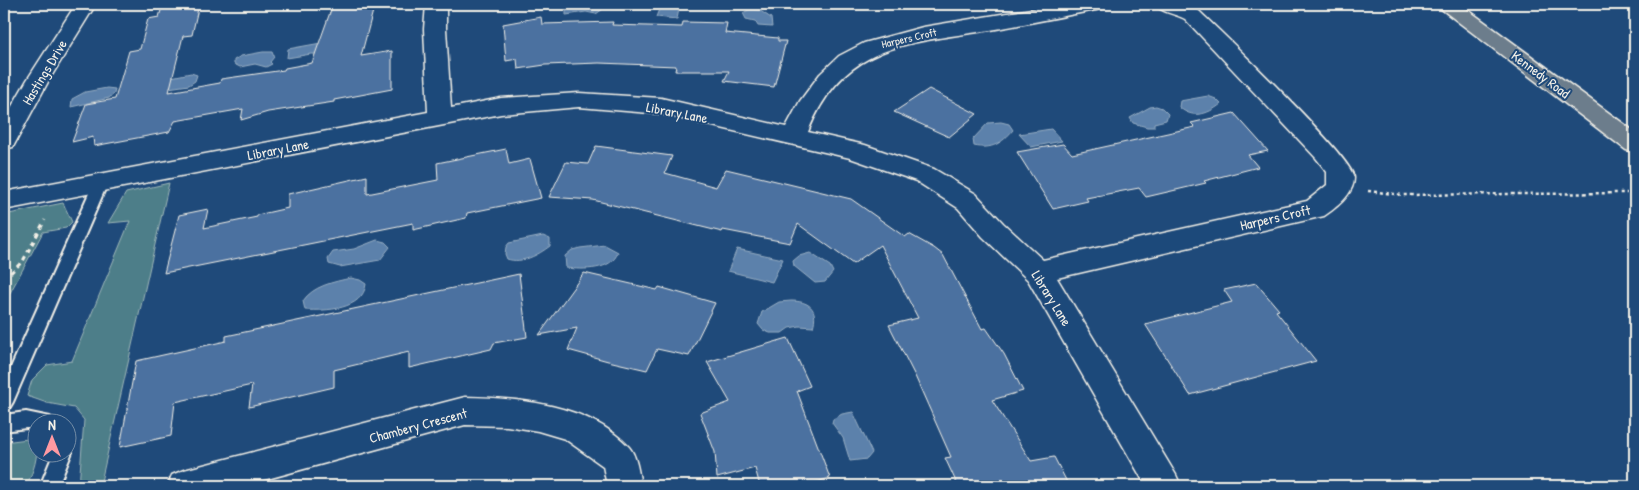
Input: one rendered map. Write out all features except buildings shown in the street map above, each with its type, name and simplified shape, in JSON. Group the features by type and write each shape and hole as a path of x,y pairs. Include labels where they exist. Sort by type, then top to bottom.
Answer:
{"main road":[{"name":"Kennedy Road","path":"1447,4 1635,144"}],"street":[{"name":"Hastings Drive","path":"4,141 38,80 86,4"},
{"path":"436,4 435,29 440,118"},
{"name":"Harpers Croft","path":"794,136 803,113 840,67 859,54 884,43 942,30 1096,4"},
{"path":"1165,4 1182,9 1192,15 1325,152 1340,172 1340,187"},
{"name":"Library Lane","path":"4,201 501,106 539,102 579,100 661,106 856,151 925,175 966,200 993,230 1038,272 1164,486"},
{"name":"Harpers Croft","path":"1038,272 1315,209 1328,200 1340,187"},
{"name":"Chambery Crescent","path":"184,486 403,429 464,411 507,412 538,417 574,427 598,442 618,458 624,486"}],"lane":[{"path":"4,402 100,182"},
{"path":"4,423 28,420"},
{"path":"51,486 50,484 59,462"}],"path":[{"path":"1340,187 1403,195 1627,193"},
{"path":"4,279 11,275 20,264 45,220"}],"green space":[{"path":"169,183 100,486 79,486 84,420 74,408 47,403 27,396 32,380 47,365 72,361 130,221 108,223 126,193"},
{"path":"63,203 72,222 66,228 43,232 4,304 4,215"},
{"path":"28,439 28,462 35,462 26,486 4,486 4,442"}],"water":[{"path":"604,4 603,9 596,14 586,12 566,15 566,6"},
{"path":"661,4 680,4 677,19 656,17"},
{"path":"750,9 759,10 771,18 772,27 758,26 755,21 746,19 743,13"},
{"path":"321,43 319,54 287,58 288,49"},
{"path":"272,52 274,57 270,62 272,64 266,67 255,64 240,67 234,64 234,60 241,56"},
{"path":"191,73 197,75 195,81 189,85 154,90 156,80"},
{"path":"107,88 115,89 114,94 109,98 71,107 72,99 85,92"},
{"path":"1208,96 1216,99 1221,104 1210,111 1200,114 1189,113 1179,107 1180,101"},
{"path":"1150,107 1162,108 1168,114 1166,120 1154,123 1154,127 1133,123 1130,118"},
{"path":"1001,122 1009,124 1013,130 1005,139 991,146 974,146 973,139 988,123"},
{"path":"1051,129 1062,141 1031,147 1019,134"},
{"path":"543,236 550,239 550,246 524,259 507,259 505,254 509,243"},
{"path":"377,240 385,242 390,247 380,260 340,267 329,264 328,259 333,252 354,249"},
{"path":"605,245 618,252 610,263 588,269 566,268 565,256 572,250"},
{"path":"737,249 783,259 772,282 728,271"},
{"path":"810,253 830,266 833,272 825,282 815,283 794,266 793,261 799,256"},
{"path":"351,278 366,284 363,293 351,304 333,309 305,310 303,301 312,292 324,285"},
{"path":"779,302 802,302 811,307 814,315 813,327 800,326 789,328 782,333 770,333 763,330 758,324 762,312"},
{"path":"853,412 872,453 867,459 850,461 843,438 832,423 833,419 842,414"}]}
